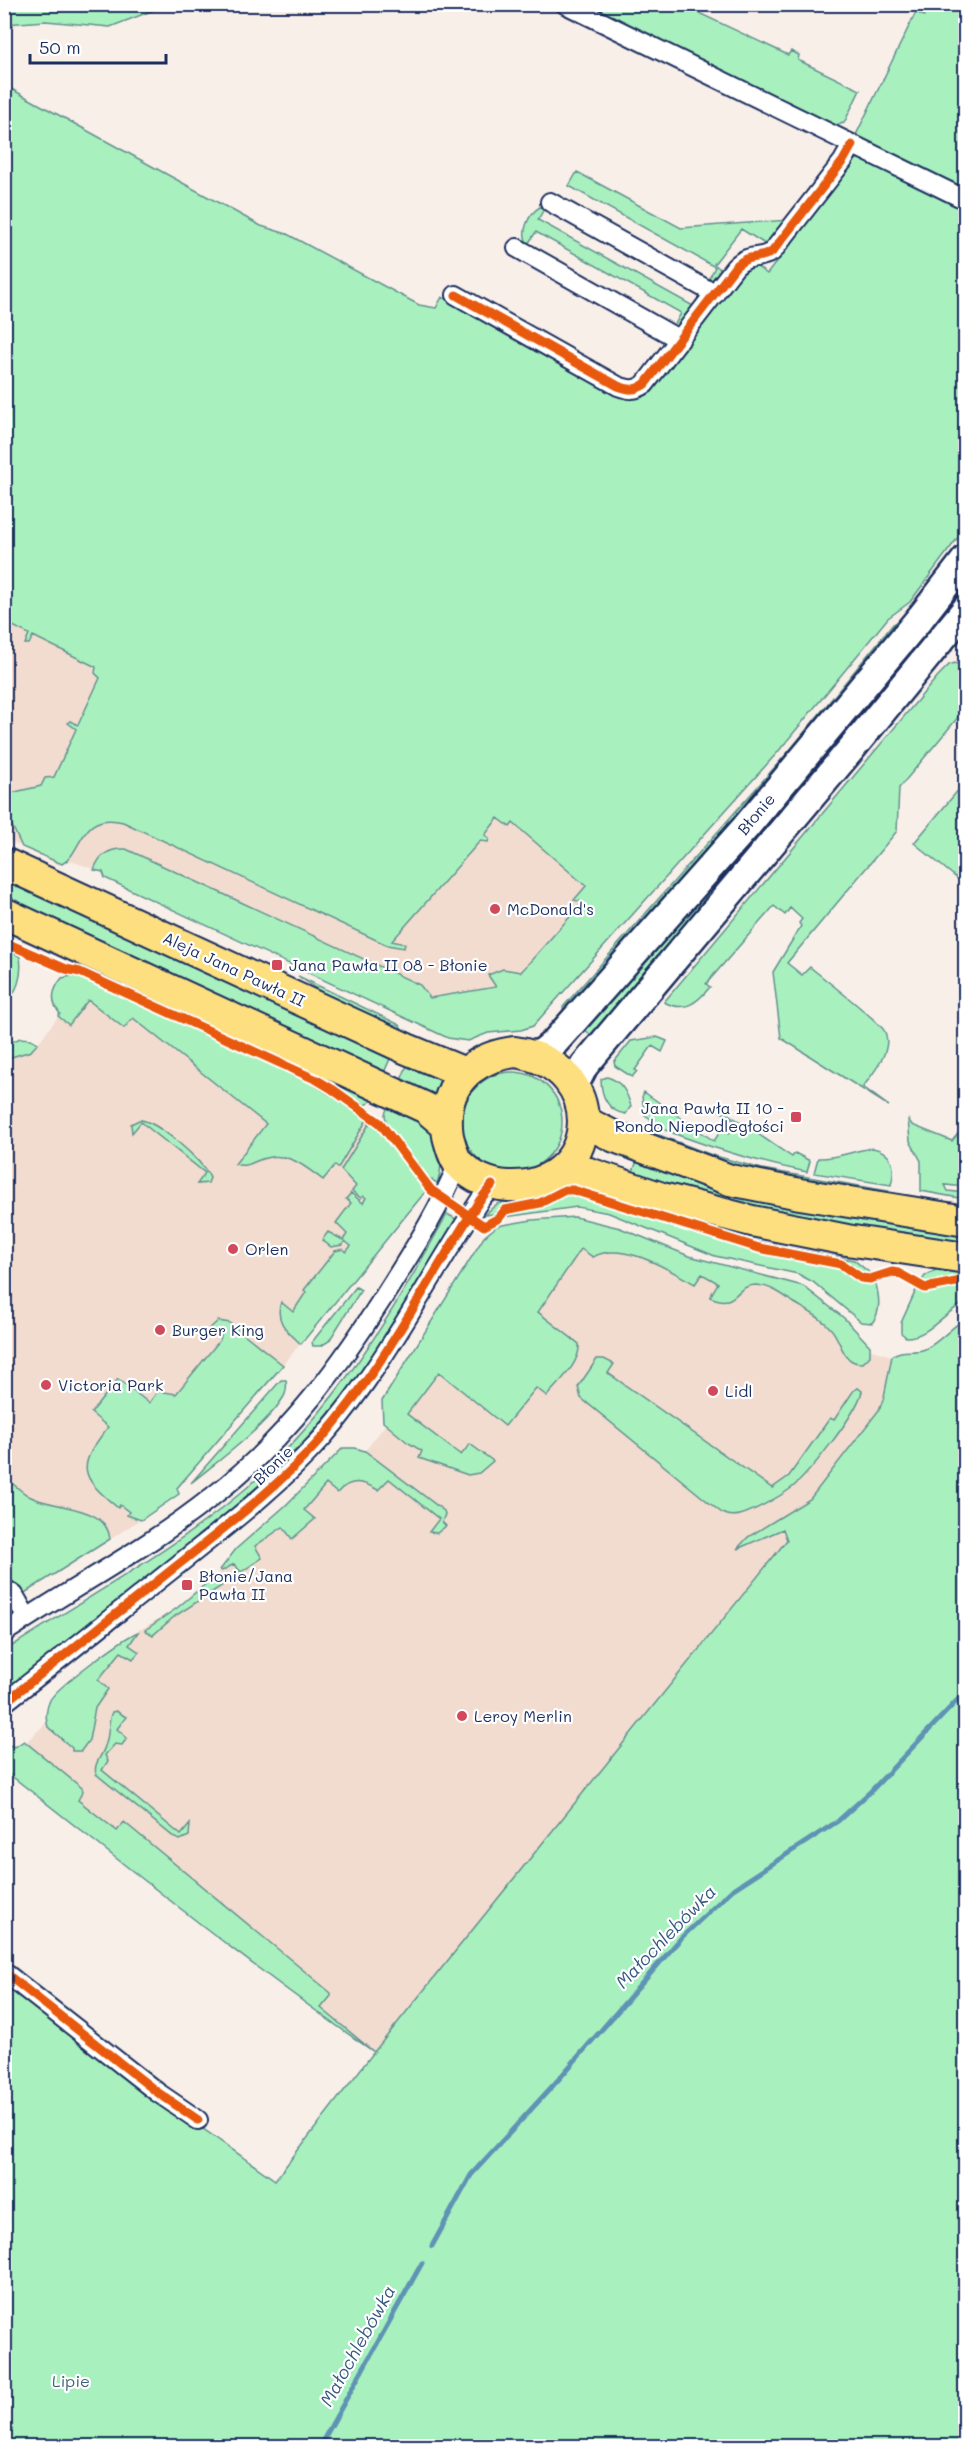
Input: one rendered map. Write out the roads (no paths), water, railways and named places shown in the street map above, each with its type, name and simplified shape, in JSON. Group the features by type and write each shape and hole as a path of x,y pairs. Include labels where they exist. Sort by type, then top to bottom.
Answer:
{"main road":[{"name":"Błonie","path":"534,1055 543,1052 554,1043 745,828 921,617 966,559"},
{"name":"Błonie","path":"580,1105 576,1082 584,1066 966,609"},
{"name":"Aleja Jana Pawła II","path":"4,863 407,1049 465,1073"},
{"path":"4,913 426,1108 446,1125"},
{"path":"580,1105 582,1135 575,1152 564,1168 547,1179 523,1186 492,1185 458,1163 447,1134 449,1101 455,1086 465,1073 480,1061 497,1054 515,1052 534,1055 560,1069 580,1105 591,1125 615,1137 730,1180 800,1194 966,1221"},
{"path":"564,1168 589,1173 662,1198 752,1221 847,1240 966,1258"}],"street":[{"path":"565,4 966,200"},
{"path":"456,295 618,386 631,390 645,384 744,259 750,256 765,256 772,252 852,145"},
{"path":"550,202 715,294"},
{"path":"517,248 680,340"},
{"name":"Błonie","path":"4,1633 191,1512 238,1475 286,1429 324,1384 372,1316 423,1235 444,1197 458,1163"},
{"name":"Błonie","path":"4,1703 251,1507 295,1467 322,1438 359,1390 411,1313 475,1207 492,1185"},
{"path":"4,1587 14,1595 27,1618 4,1643"},
{"path":"4,1972 157,2092 198,2120"}],"waterway":[{"name":"Małochlebówka","path":"432,2246 471,2175 558,2080 682,1937 732,1890 838,1821 871,1791 966,1691"},
{"name":"Małochlebówka","path":"321,2444 422,2263"}],"place":[{"name":"McDonald's","path":"495,909"},
{"name":"Jana Pawła II 08 - Błonie","path":"277,965"},
{"name":"Jana Pawła II 10 - Rondo Niepodległości","path":"796,1117"},
{"name":"Orlen","path":"233,1249"},
{"name":"Burger King","path":"160,1330"},
{"name":"Victoria Park","path":"46,1385"},
{"name":"Lidl","path":"713,1391"},
{"name":"Błonie/Jana Pawła II","path":"187,1585"},
{"name":"Leroy Merlin","path":"462,1716"}],"park label":[{"name":"Lipie","path":"71,2381"}]}
